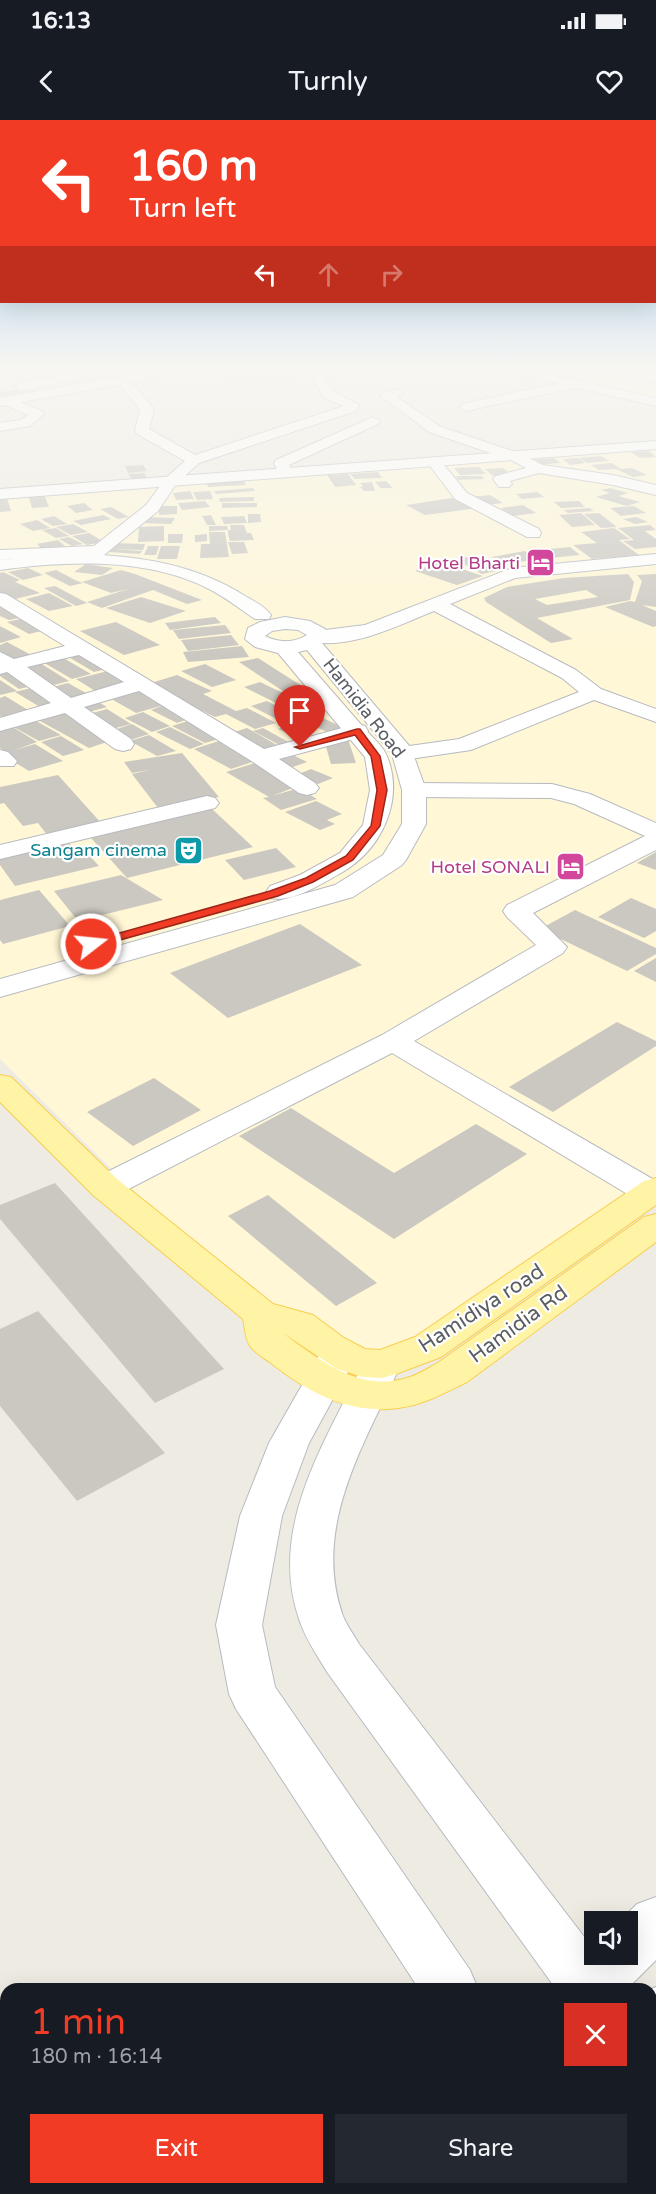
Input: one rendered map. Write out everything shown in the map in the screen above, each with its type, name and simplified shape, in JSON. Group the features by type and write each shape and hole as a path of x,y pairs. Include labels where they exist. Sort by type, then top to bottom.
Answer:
{"main road":[{"path":"0,1084 105,1187"},
{"name":"Hamidia Rd","path":"105,1187 261,1314 265,1339 331,1366 334,1386 375,1379 391,1395 420,1389 453,1372 654,1202"}],"street":[{"path":"2,561 98,551 152,508 171,481 190,464"},
{"path":"281,464 285,473"},
{"path":"0,494 423,464"},
{"path":"436,464 461,496 533,533"},
{"path":"529,464 539,469 613,480 656,490"},
{"path":"504,484 501,479 506,476 539,469"},
{"path":"2,561 57,559 125,563 159,568 215,585 261,622 287,635 314,639 352,634 437,605 512,573 656,559"},
{"path":"0,598 261,757 307,788"},
{"path":"437,605 569,674 594,693 656,716"},
{"path":"261,622 255,632 255,639 267,645 287,635"},
{"name":"Hamidia Road","path":"0,970 274,893 322,874 350,858 375,826 382,790 375,756 287,635"},
{"name":"Hamidia Road","path":"0,988 333,895 354,886 393,860 414,824 414,790 403,753 314,639"},
{"path":"4,664 82,648"},
{"path":"4,664 123,744"},
{"path":"0,725 141,684"},
{"path":"403,753 463,745 594,693"},
{"path":"261,757 357,731"},
{"path":"414,790 552,791 582,799 656,832"},
{"path":"0,852 207,803"},
{"path":"105,1187 393,1041 553,947 516,911 656,840"},
{"path":"322,874 354,886"},
{"path":"393,1041 654,1202"},
{"path":"331,1366 289,1443 261,1516 239,1625 253,1694 447,1983"},
{"path":"375,1379 322,1492 311,1534 309,1571 321,1618 343,1658 598,1980"},
{"path":"638,1940 656,1923"}],"shaded area":[{"path":"403,464 656,464 656,1199 350,1404 0,1059 0,497"}],"building":[{"path":"613,464 621,469 632,468 647,475 633,477 616,469 599,470 591,465"},
{"path":"143,465 147,471 128,473 125,466"},
{"path":"479,467 486,474 460,475 454,468"},
{"path":"503,468 511,474 493,476 485,469"},
{"path":"378,472 382,478 355,479 350,474"},
{"path":"144,473 149,480 133,481 128,474"},
{"path":"348,474 356,485 335,487 327,475"},
{"path":"456,476 482,476 484,479 458,480"},
{"path":"244,481 246,485 208,487 207,483"},
{"path":"386,481 393,488 381,488 375,482"},
{"path":"372,482 375,491 364,491 360,487 363,486 360,483"},
{"path":"253,488 255,491 216,494 214,491"},
{"path":"610,488 628,493 618,496 640,502 627,506 596,497 610,493 601,490"},
{"path":"190,491 194,499 176,500 173,493"},
{"path":"210,491 213,499 197,500 193,492"},
{"path":"537,492 544,497 522,499 516,494"},
{"path":"44,494 49,507 32,508 28,495"},
{"path":"490,495 503,503 484,505 471,497"},
{"path":"254,497 254,501 220,502 219,498"},
{"path":"459,497 478,508 425,515 406,505"},
{"path":"7,498 11,511 0,512 0,499"},
{"path":"205,501 210,507 182,510 178,503"},
{"path":"579,501 585,507 561,508 554,502"},
{"path":"84,503 93,510 76,513 67,506"},
{"path":"222,503 257,503 257,507 222,508"},
{"path":"523,505 536,513 513,516 501,508"},
{"path":"159,506 177,506 177,514 159,515"},
{"path":"634,506 646,513 621,516 610,508"},
{"path":"111,507 129,517 118,519 100,509"},
{"path":"589,508 594,511 568,513 564,510"},
{"path":"581,513 595,525 572,527 559,515"},
{"path":"599,513 617,527 601,528 584,514"},
{"path":"248,514 260,514 261,522 248,523"},
{"path":"103,515 111,519 81,525 73,521"},
{"path":"211,515 216,525 207,525 202,516"},
{"path":"54,516 67,524 53,526 41,519"},
{"path":"244,516 247,523 224,524 221,517"},
{"path":"143,517 175,518 171,524 139,523"},
{"path":"636,517 648,522 635,524 623,519"},
{"path":"37,520 50,528 33,531 20,524"},
{"path":"73,524 88,532 71,535 56,527"},
{"path":"230,525 244,525 247,533 251,533 254,540 230,541 228,530 231,530"},
{"path":"650,525 656,530 645,531 656,539 656,547 635,549 623,541 634,540 618,528"},
{"path":"164,526 164,541 138,542 139,527"},
{"path":"209,526 227,526 228,530 209,531"},
{"path":"56,528 69,536 56,538 42,530"},
{"path":"614,528 630,539 619,540 639,555 592,559 573,545 597,543 581,532"},
{"path":"209,532 225,532 229,557 200,558 201,544 210,544"},
{"path":"89,533 104,542 87,545 72,536"},
{"path":"168,534 183,534 182,543 168,543"},
{"path":"207,534 207,541 195,542 195,535"},
{"path":"69,537 83,544 72,546 59,539"},
{"path":"58,540 65,546 43,550 37,544"},
{"path":"228,542 244,542 248,553 232,554"},
{"path":"114,543 145,544 143,550 113,549 142,551 140,554 108,552"},
{"path":"148,546 159,546 156,555 144,555"},
{"path":"161,546 180,546 177,559 157,559"},
{"path":"570,547 580,555 539,559 529,551"},
{"path":"525,551 537,560 499,564 492,557"},
{"path":"475,556 501,570 482,574 455,559"},
{"path":"441,562 483,576 457,585 415,571"},
{"path":"86,564 113,568 102,575 74,572"},
{"path":"28,568 43,575 23,580 8,572"},
{"path":"56,570 83,583 70,586 44,573"},
{"path":"121,570 202,600 187,604 153,590 102,608 87,602 128,589 111,593 82,582"},
{"path":"3,572 20,580 15,582 40,593 15,599 0,592 0,573"},
{"path":"628,574 634,582 630,600 537,618 573,639 551,643 486,602 484,598 507,587 564,578","holes":["586,590 598,597 547,605 535,599"]},
{"path":"656,574 656,607 642,605 656,611 656,626 653,627 605,607 630,601 635,602 642,581 637,575"},
{"path":"55,586 87,603 76,606 44,588"},
{"path":"49,593 73,606 49,611 26,599"},
{"path":"141,597 186,611 150,623 106,608"},
{"path":"0,605 24,617 9,620 0,616"},
{"path":"215,617 221,623 170,630 165,623"},
{"path":"24,618 46,630 29,634 7,622"},
{"path":"116,622 160,645 124,655 80,631"},
{"path":"225,625 231,633 179,639 173,630"},
{"path":"0,626 21,637 0,643"},
{"path":"231,635 239,645 188,651 181,640"},
{"path":"7,642 33,656 17,660 0,651 0,645"},
{"path":"242,646 249,657 188,662 183,652"},
{"path":"76,652 106,669 94,672 65,655"},
{"path":"60,656 91,674 72,679 41,661"},
{"path":"258,658 305,688 286,693 239,662"},
{"path":"40,663 69,681 50,686 22,668"},
{"path":"205,664 236,680 212,687 181,671"},
{"path":"7,668 32,686 19,689 0,676 0,670"},
{"path":"108,671 132,686 100,694 76,679"},
{"path":"177,675 212,691 203,694 236,711 247,708 276,723 255,729 226,714 215,717 148,684"},
{"path":"0,680 17,691 0,695"},
{"path":"260,682 319,709 300,715 244,687"},
{"path":"68,683 93,697 74,702 49,688"},
{"path":"134,687 164,705 136,713 106,696 119,692 126,696 119,691"},
{"path":"31,688 61,706 45,710 15,692"},
{"path":"5,696 33,713 7,721 0,716 0,698"},
{"path":"93,699 107,707 89,712 75,704"},
{"path":"267,701 302,719 286,724 251,706"},
{"path":"164,705 191,718 177,723 151,710"},
{"path":"59,708 113,740 89,748 31,716"},
{"path":"107,709 131,724 112,729 89,714"},
{"path":"143,712 170,726 152,732 125,718"},
{"path":"317,715 348,730 333,735 302,720"},
{"path":"29,717 61,735 39,741 8,724"},
{"path":"188,721 222,738 205,743 172,726"},
{"path":"8,724 37,742 15,750 35,744 63,761 29,771 1,754 7,752 0,748 0,727"},
{"path":"132,724 149,734 130,740 114,730"},
{"path":"288,725 319,740 309,743 278,729"},
{"path":"170,727 204,744 190,749 156,732"},
{"path":"247,728 284,749 265,755 228,734"},
{"path":"263,728 296,746 287,749 253,731"},
{"path":"149,735 176,751 157,756 130,741"},
{"path":"61,736 84,750 63,756 41,742"},
{"path":"348,739 356,763 331,764 324,740"},
{"path":"219,741 255,761 231,769 194,749"},
{"path":"285,751 307,762 290,768 268,757"},
{"path":"182,753 219,797 158,808 132,774 149,770 132,773 124,762"},
{"path":"255,763 298,786 272,796 299,788 317,799 281,810 263,798 269,797 226,772"},
{"path":"311,769 333,778 318,784 296,775"},
{"path":"58,775 102,824 48,836 38,823 23,826 4,803 0,804 0,787"},
{"path":"316,801 342,814 327,820 335,824 320,830 285,812"},
{"path":"212,809 253,847 127,878 91,838"},
{"path":"64,841 89,855 99,866 15,886 0,865 0,856"},
{"path":"276,848 296,867 244,880 225,860"},
{"path":"656,852 656,870 637,863"},
{"path":"121,875 163,900 78,921 54,891"},
{"path":"39,890 70,926 3,944 0,940 0,900"},
{"path":"631,898 656,909 656,931 644,938 598,917"},
{"path":"575,910 656,948 656,954 627,971 540,929"},
{"path":"300,924 362,965 228,1018 170,973"},
{"path":"656,958 656,982 634,971"},
{"path":"617,1022 656,1041 656,1046 553,1112 509,1087"},
{"path":"154,1078 201,1110 133,1146 87,1112"},
{"path":"291,1108 394,1173 476,1124 527,1154 394,1239 239,1136"},
{"path":"55,1183 224,1369 155,1403 0,1219 0,1205"},
{"path":"268,1195 377,1283 336,1306 228,1216"},
{"path":"38,1311 165,1453 77,1501 0,1406 0,1329"}],"place":[{"name":"Hotel Bharti","path":"541,563"},
{"name":"Sangam cinema","path":"188,850"},
{"name":"Hotel SONALI","path":"571,867"}],"route":[{"path":"91,944 274,893 309,880 350,858 375,826 382,790 375,756 357,731 300,747"}]}
